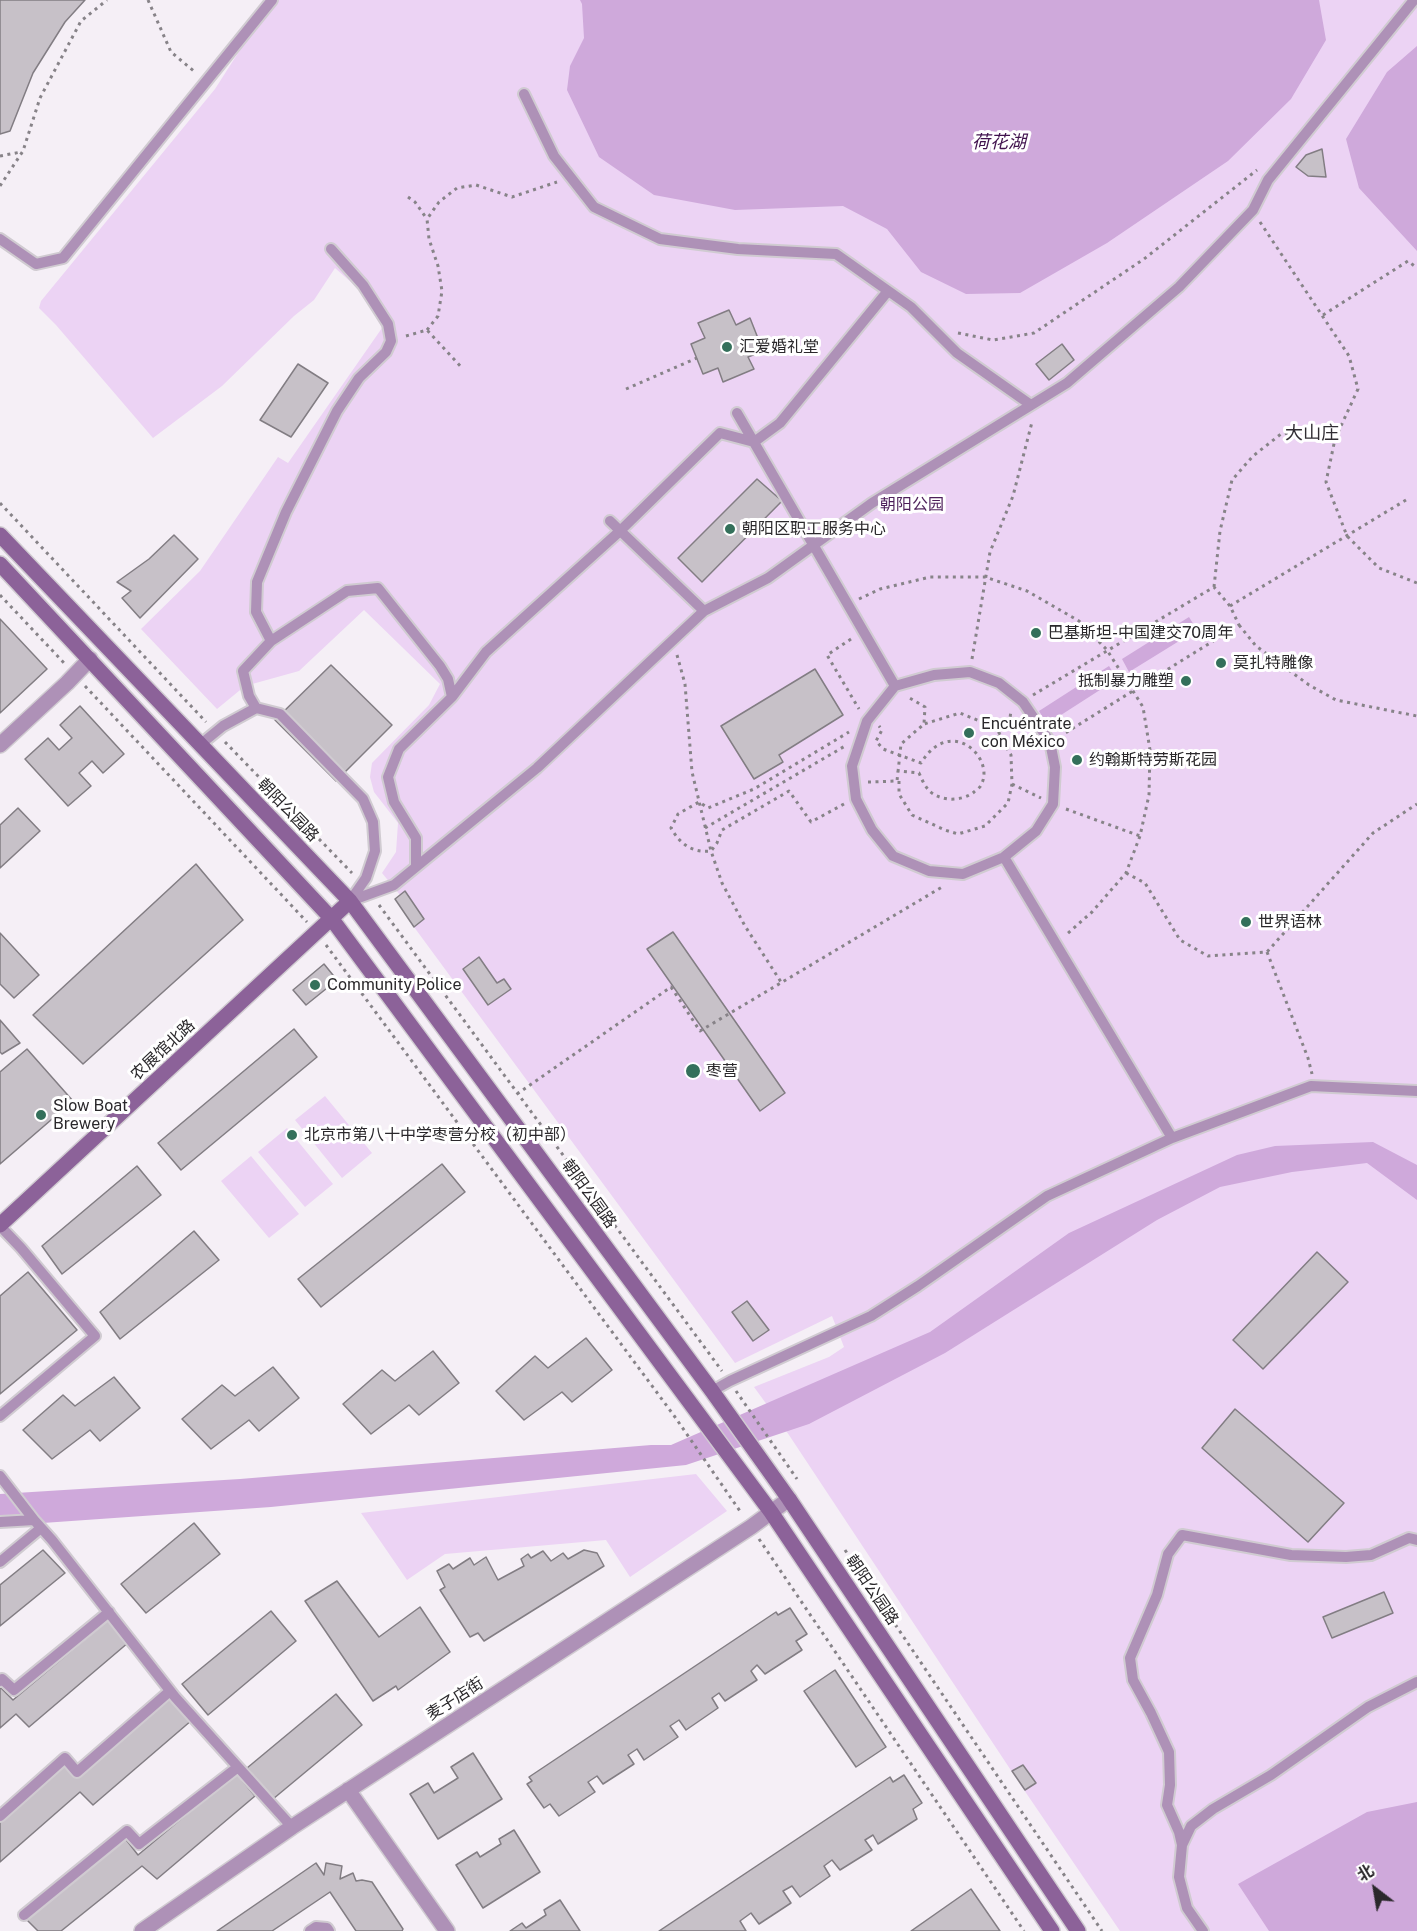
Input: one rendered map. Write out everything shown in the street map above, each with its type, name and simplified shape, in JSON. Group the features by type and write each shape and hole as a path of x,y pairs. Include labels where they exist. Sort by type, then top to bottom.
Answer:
{"main road":[{"name":"朝阳公园路","path":"0,535 350,901 789,1499 1078,1931"},
{"path":"0,564 332,918 771,1512 1052,1931"},
{"name":"农展馆北路","path":"0,1226 350,901"}],"street":[{"path":"0,745 90,659"},
{"name":"麦子店街","path":"142,1931 292,1827 751,1527 789,1499"},
{"path":"348,1790 447,1931"}],"lane":[{"path":"0,239 36,264 63,258 272,0"},
{"path":"350,901 394,885 537,768 704,611 768,578 873,503 1067,383 1179,287 1253,210 1268,180 1414,0"},
{"path":"524,94 554,156 594,207 660,239 738,249 836,254 911,308 957,354 1031,405"},
{"path":"271,640 256,612 257,582 286,512 338,411 359,378 386,352 391,342 388,324 369,294 332,249"},
{"path":"754,442 780,423 888,291"},
{"path":"737,413 895,686"},
{"path":"416,866 416,838 394,802 388,777 399,749 452,697 486,652 620,531 720,433 754,442"},
{"path":"610,521 704,611"},
{"path":"256,708 249,696 243,671 271,640 347,591 378,588 440,666 448,679 452,697"},
{"path":"969,672 999,682 1023,702 1050,742 1055,767 1053,804 1036,831 1004,857 963,874 929,871 893,855 872,830 856,799 852,765 863,732 895,686 934,675 969,672"},
{"path":"201,744 223,726 256,708 280,714 363,800 373,822 375,852 363,884 350,901"},
{"path":"1004,857 1172,1138"},
{"path":"714,1395 730,1381 871,1316 1047,1196 1172,1138 1311,1086 1417,1091"},
{"path":"0,1226 95,1336 0,1416"},
{"path":"2,1478 170,1691 292,1827"},
{"path":"0,1522 37,1524"},
{"path":"0,1562 37,1524"},
{"path":"1203,1931 1187,1908 1179,1877 1182,1845 1167,1805 1170,1785 1169,1752 1133,1680 1130,1658 1157,1595 1168,1554 1182,1534 1291,1555 1346,1557 1371,1555 1409,1539 1417,1540"},
{"path":"0,1681 2,1679 14,1690 109,1612"},
{"path":"1182,1845 1191,1826 1213,1809 1271,1775 1368,1707 1417,1682"},
{"path":"0,1816 64,1758 77,1772 170,1691"},
{"path":"24,1916 127,1831 139,1844 238,1767"},
{"path":"310,1931 316,1927 327,1928 329,1931"}],"path":[{"path":"0,186 23,151 40,98 81,21 107,0"},
{"path":"148,0 171,52 206,81"},
{"path":"0,156 23,151"},
{"path":"931,327 993,340 1034,333 1144,260 1265,164"},
{"path":"427,219 439,202 456,188 476,185 512,196 555,183 573,181"},
{"path":"406,336 427,330 438,316 442,291 438,266 429,239 427,219 415,202 408,197"},
{"path":"1253,210 1350,356 1358,390 1335,439 1326,482 1347,536 1379,568 1417,584"},
{"path":"1323,315 1408,261 1417,268"},
{"path":"427,330 463,369"},
{"path":"626,389 697,358"},
{"path":"969,672 990,552 1012,496 1032,420 1031,405"},
{"path":"1335,439 1311,431 1281,434 1253,456 1232,480 1220,531 1214,587 1230,606 1239,625 1256,646 1309,685 1336,700 1417,716"},
{"path":"1230,606 1406,500"},
{"path":"847,604 880,589 930,577 985,578 1027,591 1079,621 1107,650 1143,707 1150,750 1149,795 1140,836 1126,873 1092,912 1056,942"},
{"path":"998,734 1009,725 1012,709 1214,587"},
{"path":"0,595 316,932 675,1417 1024,1931"},
{"path":"1007,748 1021,741 1050,742 1239,625"},
{"path":"863,631 827,655 872,720 882,730 876,741 883,749 921,763 929,751 943,741 956,740 968,746 980,757 984,772 981,785 969,796 952,799 934,796 924,786 919,773 898,771"},
{"path":"674,640 685,684 692,772 711,851 722,883 745,926 781,982"},
{"path":"895,686 900,692 925,707 924,724"},
{"path":"699,802 678,814 671,828 678,840 702,852 711,851 722,830 789,791 811,822 863,796 863,782 897,782 899,755 901,744 924,724 960,713 994,727 1011,755 1012,784 1008,803 985,826 958,834 912,815 899,794 898,771"},
{"path":"699,802 708,808 754,789 872,720"},
{"path":"705,828 836,751 863,732"},
{"path":"1012,784 1053,804 1140,836"},
{"path":"1126,873 1145,883 1180,940 1208,956 1267,952 1373,832 1417,804"},
{"path":"500,1104 519,1094 671,987 700,1031 963,874"},
{"path":"1267,952 1308,1058 1312,1071 1311,1086"},
{"path":"743,1401 801,1485"},
{"name":"朝阳公园路","path":"841,1545 1102,1931"}],"green space":[{"name":"朝阳公园","path":"272,0 1417,0 1417,1931 1120,1931 789,1435 754,1387 829,1357 844,1347 832,1316 735,1363 414,927 424,919 405,892 400,895 382,873 396,852 398,823 374,792 370,777 372,763 429,705 440,684 364,610 299,671 245,686 217,709 141,629 200,571 278,457 288,463 382,328 361,291 335,268 314,300 294,316 222,386 153,438 39,308 41,301 215,89"},
{"path":"325,1096 372,1153 342,1178 295,1120"},
{"path":"287,1128 333,1184 305,1207 258,1152"},
{"path":"251,1156 299,1214 269,1238 221,1181"},
{"path":"696,1474 727,1511 630,1577 606,1540 445,1554 407,1580 361,1513"}],"water":[{"name":"荷花湖","path":"580,0 1319,0 1326,40 1291,99 1228,161 1107,243 1020,293 966,294 921,272 887,229 843,206 735,210 654,195 599,157 567,90 570,66 584,38"},
{"path":"1417,46 1417,251 1359,188 1346,139 1387,72"},
{"path":"1189,617 1197,630 1129,672 1122,659"},
{"path":"1109,666 1117,679 1047,724 1039,711"},
{"path":"1373,1142 1417,1165 1417,1200 1367,1163 1292,1172 1220,1187 1157,1220 945,1353 809,1424 686,1465 271,1507 0,1526 0,1494 240,1479 671,1445 930,1332 1069,1233 1237,1155 1275,1146"},
{"path":"1417,1802 1417,1931 1269,1931 1238,1884 1367,1812"}],"building":[{"path":"0,0 85,0 65,22 33,73 10,131 0,134"},
{"path":"1322,149 1326,177 1308,176 1296,167 1306,155"},
{"name":"汇爱婚礼堂","path":"729,310 736,325 750,318 763,351 748,357 754,369 723,382 718,368 703,374 691,344 705,338 698,323"},
{"path":"1062,344 1074,360 1049,380 1036,364"},
{"path":"298,364 328,383 291,437 260,420"},
{"name":"朝阳区职工服务中心","path":"757,479 782,501 702,582 678,558"},
{"path":"174,535 198,559 140,618 122,598 131,591 117,582 149,559"},
{"path":"0,619 47,669 0,713"},
{"path":"331,665 392,725 336,781 275,720"},
{"path":"815,669 843,715 779,755 783,762 754,779 721,726"},
{"path":"80,706 124,754 103,773 92,761 79,773 91,786 68,806 25,759 48,738 59,750 72,738 60,725"},
{"path":"18,808 40,831 0,868 0,825"},
{"path":"196,864 243,920 83,1064 33,1015"},
{"path":"405,891 424,919 414,927 395,899"},
{"path":"673,932 785,1093 760,1111 647,949"},
{"path":"0,933 39,975 14,998 0,984"},
{"path":"479,957 497,983 504,979 511,989 488,1005 463,969"},
{"name":"Community Police","path":"324,964 337,980 306,1005 293,990"},
{"path":"0,1020 20,1043 2,1054 0,1052"},
{"path":"294,1029 317,1057 181,1170 158,1143"},
{"path":"27,1049 73,1101 0,1164 0,1072"},
{"path":"442,1164 465,1192 321,1307 298,1279"},
{"path":"137,1166 161,1195 62,1274 42,1246"},
{"path":"194,1231 219,1260 120,1339 100,1312"},
{"path":"1317,1252 1348,1282 1263,1369 1233,1340"},
{"path":"28,1272 77,1330 0,1394 0,1296"},
{"path":"747,1301 769,1330 753,1341 732,1312"},
{"path":"586,1338 612,1370 572,1402 562,1392 524,1420 496,1391 535,1356 548,1368"},
{"path":"433,1351 459,1383 419,1415 409,1405 371,1434 343,1404 382,1370 395,1381"},
{"path":"273,1367 299,1398 259,1431 249,1420 211,1449 182,1419 222,1385 235,1396"},
{"path":"114,1377 140,1408 100,1441 90,1430 52,1459 23,1430 63,1395 75,1406"},
{"path":"1235,1409 1344,1503 1308,1542 1202,1448"},
{"path":"194,1523 220,1554 146,1613 121,1584"},
{"path":"43,1550 65,1573 0,1626 0,1585"},
{"path":"584,1550 597,1553 604,1566 484,1641 478,1633 470,1637 440,1590 445,1587 437,1571 449,1564 453,1569 470,1558 474,1565 486,1557 498,1580 524,1566 521,1559 528,1554 531,1558 543,1551 551,1561 563,1553 568,1559"},
{"path":"337,1581 379,1637 420,1607 450,1652 398,1690 396,1686 373,1701 305,1601"},
{"path":"1384,1592 1393,1613 1332,1638 1323,1617"},
{"path":"790,1608 807,1634 796,1641 802,1650 765,1674 757,1665 751,1671 757,1680 725,1701 719,1693 712,1698 718,1708 686,1730 679,1720 670,1726 678,1737 644,1760 637,1749 628,1755 634,1764 603,1784 597,1776 588,1782 595,1792 559,1816 550,1804 544,1808 527,1784 532,1781 529,1777 776,1612 778,1615"},
{"path":"271,1611 296,1641 208,1715 182,1684"},
{"path":"109,1619 129,1642 29,1727 16,1714 0,1728 0,1687 13,1700"},
{"path":"835,1670 886,1747 856,1767 804,1691"},
{"path":"336,1694 362,1725 273,1799 247,1768"},
{"path":"173,1696 192,1720 93,1805 80,1792 0,1862 0,1820 63,1765 76,1777"},
{"path":"473,1753 502,1799 438,1839 410,1794 428,1783 434,1793 458,1778 451,1767"},
{"path":"1023,1765 1036,1783 1025,1790 1012,1771"},
{"path":"236,1773 255,1796 157,1879 142,1866 61,1931 38,1931 26,1919 124,1837 138,1855"},
{"path":"904,1775 922,1803 913,1809 917,1819 878,1844 873,1835 865,1840 872,1850 840,1870 832,1860 824,1866 830,1876 800,1897 792,1886 783,1891 791,1903 759,1924 751,1913 740,1921 746,1931 659,1931 890,1777 893,1782"},
{"path":"514,1830 540,1872 483,1908 456,1865 477,1852 480,1857 501,1844 499,1839"},
{"path":"316,1863 324,1875 326,1863 342,1866 340,1879 353,1873 356,1881 372,1882 403,1929 402,1931 356,1931 330,1892 272,1931 217,1931"},
{"path":"971,1889 1000,1931 911,1931"},
{"path":"560,1900 580,1931 510,1931 522,1923 526,1928 546,1915 544,1910"}],"place":[{"name":"汇爱婚礼堂","path":"727,347"},
{"name":"朝阳区职工服务中心","path":"730,529"},
{"name":"巴基斯坦-中国建交70周年","path":"1036,633"},
{"name":"莫扎特雕像","path":"1221,663"},
{"name":"抵制暴力雕塑","path":"1186,681"},
{"name":"Encuéntrate con México","path":"969,733"},
{"name":"约翰斯特劳斯花园","path":"1077,760"},
{"name":"世界语林","path":"1246,922"},
{"name":"Community Police","path":"315,985"},
{"name":"枣营","path":"693,1071"},
{"name":"Slow Boat Brewery","path":"41,1115"},
{"name":"北京市第八十中学枣营分校（初中部）","path":"292,1135"}],"district":[{"name":"大山庄","path":"1312,433"}]}
